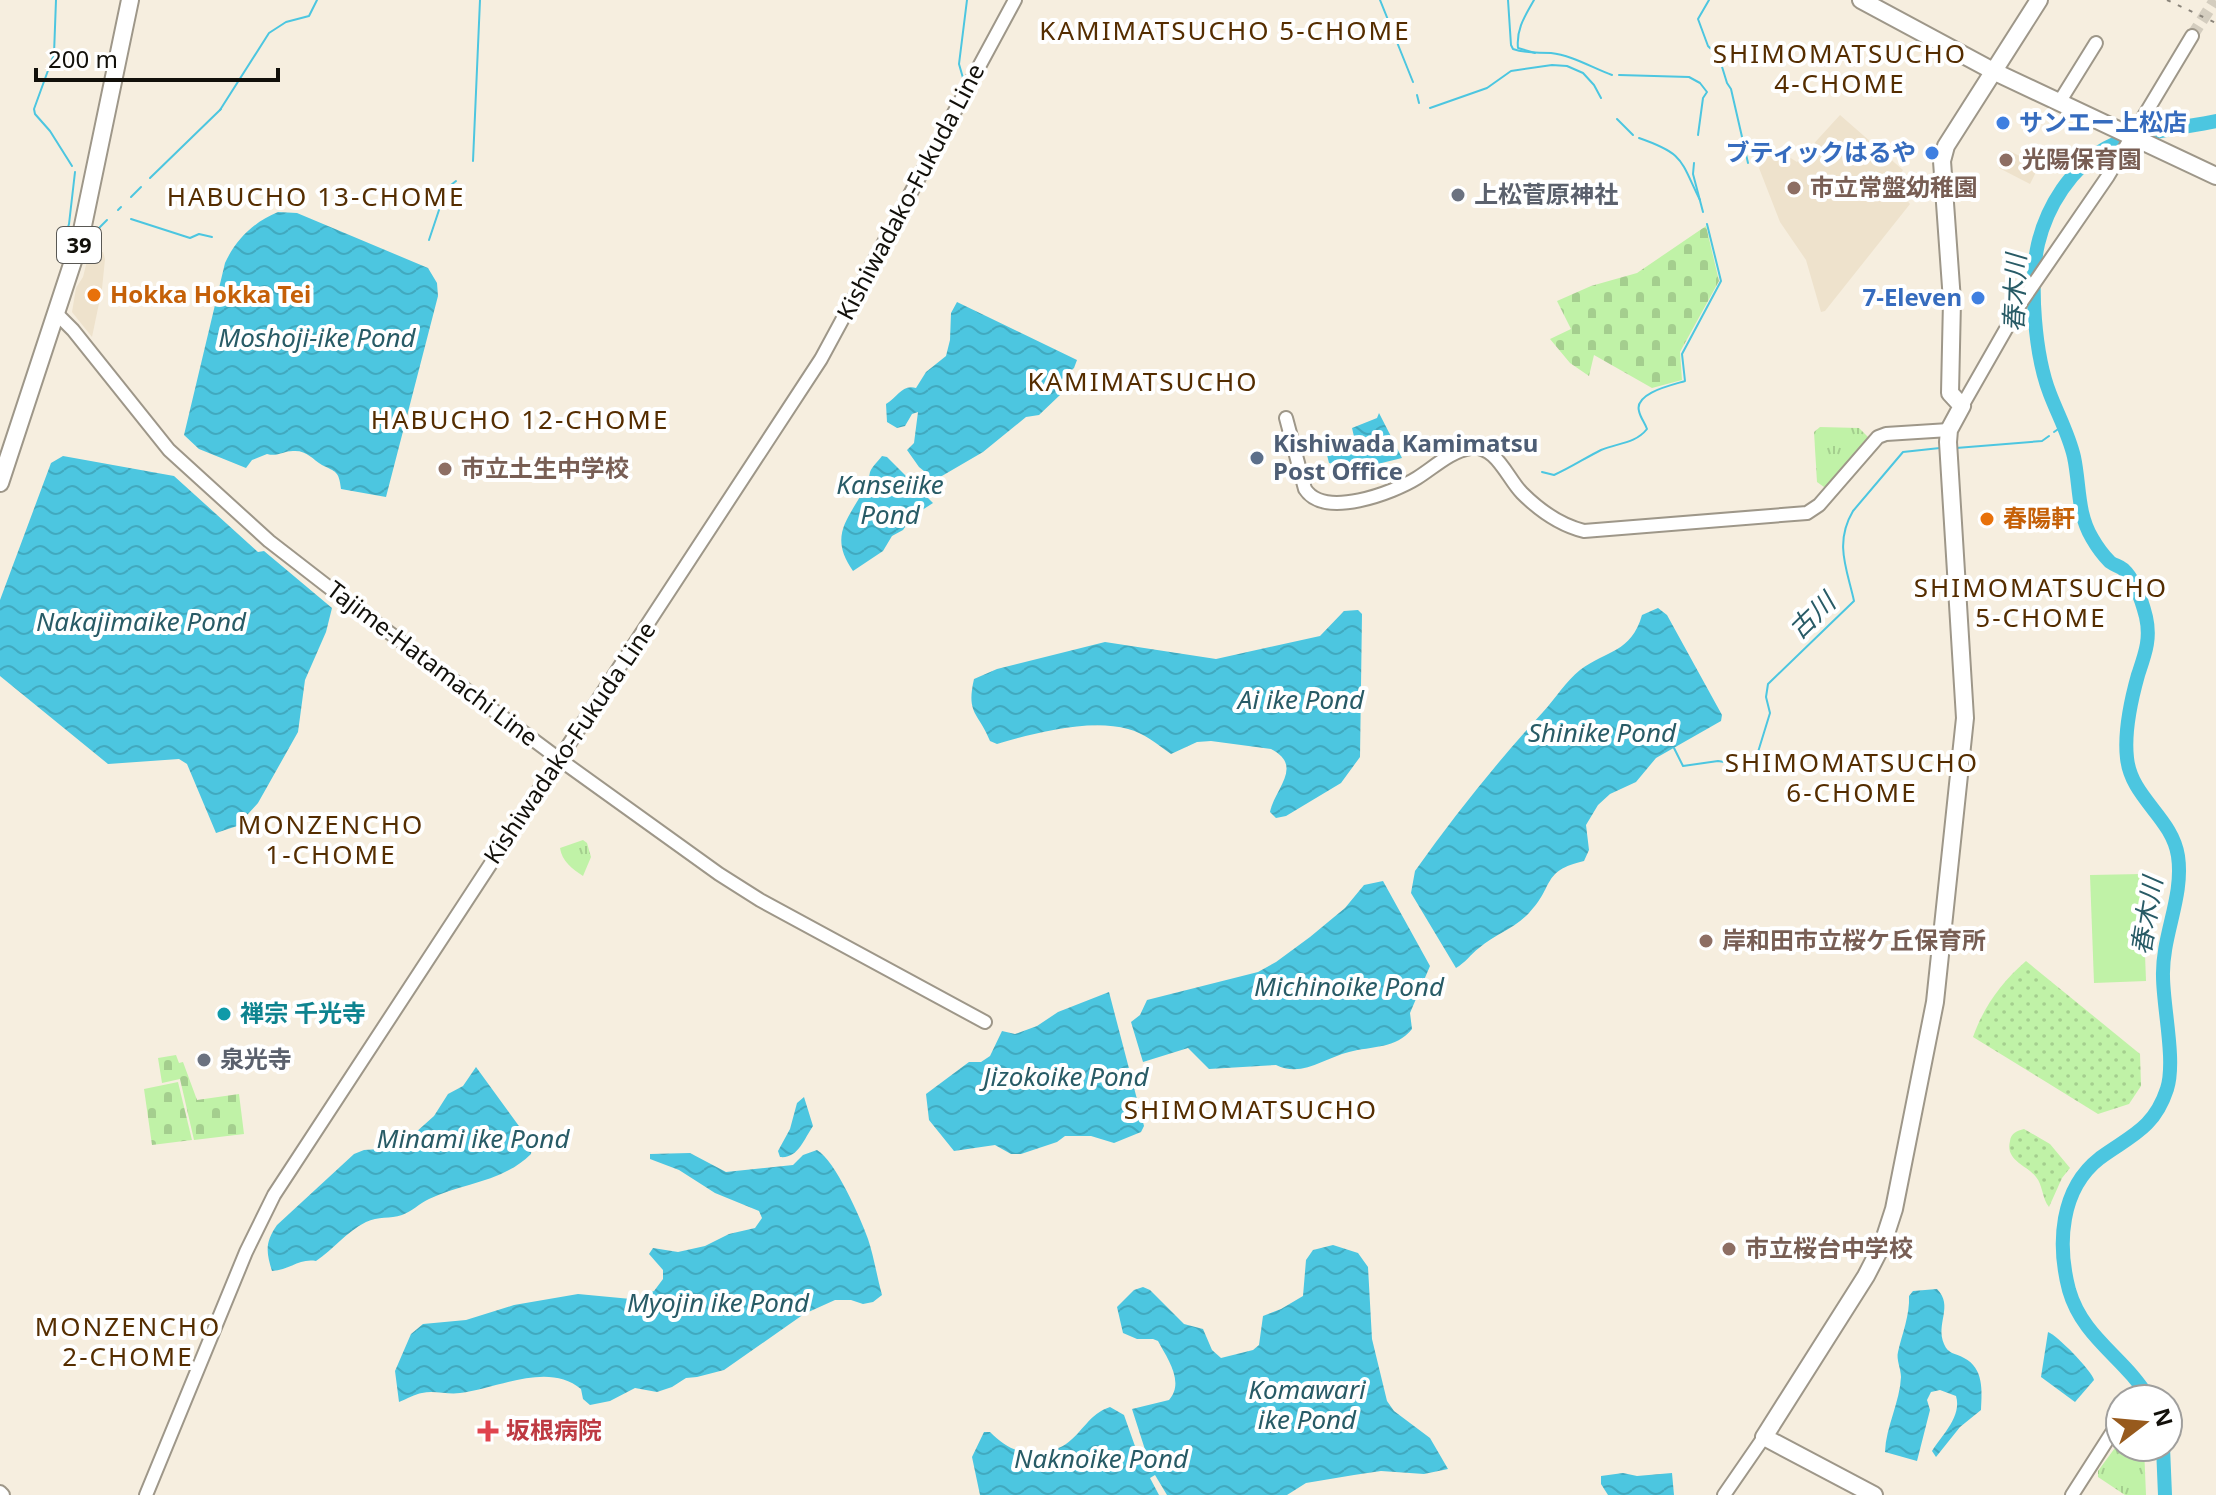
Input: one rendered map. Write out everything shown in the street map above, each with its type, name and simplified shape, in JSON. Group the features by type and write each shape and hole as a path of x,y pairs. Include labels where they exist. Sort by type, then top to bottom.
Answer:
{"main road":[{"name":"39","path":"0,483 84,225 130,0"},
{"path":"1861,0 1995,72 2131,131 2216,176"},
{"path":"1874,1495 1764,1437 1866,1276 1883,1243 1894,1209 1935,1002 1965,718 1948,452 1949,430 1962,406 1950,393 1952,301 1942,161 1946,146 2039,0"}],"street":[{"name":"Kishiwadako-Fukuda Line","path":"146,1495 246,1252 274,1195 821,359 1015,0"},
{"path":"1962,406 2022,301 2108,176 2131,131 2192,36"},
{"path":"2060,101 2096,43"},
{"name":"Tajime-Hatamachi Line","path":"57,314 169,450 269,541 559,759 760,900 985,1022"},
{"path":"1286,418 1305,489 1310,497 1321,502 1343,504 1396,488 1464,449 1480,448 1497,459 1525,496 1561,525 1584,531 1807,513 1819,505 1878,437 1949,430"},
{"path":"1724,1495 1764,1437"},
{"path":"2072,1495 2104,1445"}],"shaded area":[{"path":"1840,115 1903,170 1893,185 1910,204 1825,311 1821,312 1806,260 1780,222 1759,168 1775,148 1797,162"},
{"path":"2008,150 2039,166 2030,184 1999,168"},
{"path":"103,252 102,289 92,337 72,312 76,288 83,277 89,253"}],"green space":[{"path":"1706,226 1719,281 1680,352 1682,380 1652,388 1594,355 1589,376 1570,363 1550,339 1571,329 1557,301 1591,286 1637,273"},
{"path":"1820,427 1859,428 1868,437 1829,486 1824,487 1817,482 1814,432"},
{"path":"583,840 591,857 583,876 568,864 560,848"},
{"path":"2142,874 2146,981 2094,983 2090,875"},
{"path":"2026,961 2140,1054 2141,1086 2129,1104 2098,1114 1973,1037 1994,996"},
{"path":"176,1055 179,1063 183,1062 197,1100 239,1094 244,1134 194,1140 180,1079 162,1083 158,1058"},
{"path":"178,1082 192,1140 152,1145 144,1089"},
{"path":"2024,1129 2050,1144 2070,1168 2049,1207 2036,1177 2014,1158 2009,1148 2012,1136"},
{"path":"2104,1463 2145,1463 2146,1495 2125,1495 2098,1477"}],"water":[{"name":"Moshoji-ike Pond","path":"278,212 297,213 428,268 437,283 438,296 386,497 341,489 336,473 302,452 267,454 252,460 246,468 199,449 184,435 225,263 247,232"},
{"path":"957,302 1077,360 1074,368 1059,382 1060,395 1039,415 1026,417 983,452 935,480 919,467 907,450 914,443 918,412 912,414 905,426 897,428 887,422 886,404 904,389 916,388 926,372 946,356 951,313"},
{"path":"1379,413 1402,458 1345,472 1343,466 1329,463 1327,455 1355,441 1352,428 1377,418"},
{"name":"Nakajimaike Pond","path":"63,456 174,476 258,552 264,551 332,608 326,632 305,680 298,732 258,803 237,826 216,833 187,764 179,759 108,764 0,676 0,600 51,463"},
{"name":"Kanseiike Pond","path":"882,456 887,457 933,503 913,516 903,530 892,536 883,551 853,571 842,547 844,526 867,484 871,470"},
{"name":"Shinike Pond","path":"1658,608 1667,615 1722,715 1721,721 1656,758 1636,782 1610,794 1598,805 1586,825 1589,850 1584,861 1570,865 1555,875 1523,919 1485,943 1456,968 1411,893 1415,871 1476,790 1570,679 1590,663 1625,644 1642,615"},
{"name":"Ai ike Pond","path":"1358,610 1362,614 1360,757 1341,783 1286,816 1276,818 1270,812 1287,770 1281,756 1271,749 1211,741 1197,742 1171,754 1134,731 1097,725 1045,732 997,744 990,741 972,706 974,679 997,669 1105,642 1216,659 1320,636 1344,611"},
{"name":"Michinoike Pond","path":"1383,881 1430,966 1410,1013 1412,1029 1406,1035 1383,1046 1349,1052 1313,1066 1295,1069 1276,1065 1209,1069 1188,1048 1143,1062 1131,1022 1140,1015 1147,1000 1258,972 1310,937 1345,908 1364,885"},
{"name":"Jizokoike Pond","path":"1109,992 1144,1126 1141,1132 1114,1143 1091,1136 1065,1136 1057,1142 1021,1154 1011,1154 995,1145 954,1151 929,1120 926,1094 969,1062 981,1062 990,1056 1002,1031 1015,1034 1037,1026 1058,1012"},
{"name":"Minami ike Pond","path":"476,1067 532,1144 531,1154 508,1171 429,1199 405,1214 366,1222 316,1261 304,1261 272,1271 268,1247 277,1225 354,1154 364,1150 396,1148 405,1142 434,1116 448,1094 463,1086"},
{"path":"804,1097 813,1126 796,1151 780,1157 778,1151 790,1129 797,1103"},
{"name":"Myojin ike Pond","path":"817,1150 839,1177 868,1239 882,1295 873,1302 863,1304 835,1300 804,1314 724,1370 686,1378 657,1392 635,1388 610,1401 590,1405 583,1399 581,1389 568,1381 538,1377 460,1393 422,1393 399,1402 395,1371 411,1334 423,1324 466,1320 514,1305 578,1294 631,1299 654,1291 663,1279 663,1270 649,1254 653,1248 678,1252 705,1246 729,1234 755,1228 762,1218 759,1211 715,1193 679,1170 650,1159 650,1154 690,1153 726,1172 793,1165 803,1155"},
{"name":"Komawari ike Pond","path":"1333,1245 1358,1253 1368,1267 1372,1339 1387,1401 1394,1411 1430,1438 1448,1469 1424,1474 1381,1471 1354,1475 1306,1483 1287,1495 1167,1495 1155,1475 1150,1478 1159,1495 980,1495 972,1457 984,1432 990,1432 1016,1450 1031,1453 1048,1451 1066,1444 1097,1414 1110,1407 1124,1415 1142,1466 1148,1467 1132,1409 1169,1400 1175,1378 1158,1341 1137,1339 1123,1333 1117,1307 1134,1290 1143,1287 1150,1290 1184,1324 1203,1329 1212,1350 1221,1358 1253,1350 1259,1345 1263,1316 1303,1296 1306,1260 1313,1250"},
{"path":"1937,1289 1944,1302 1944,1344 1950,1352 1971,1362 1975,1368 1982,1395 1981,1410 1960,1427 1936,1457 1932,1451 1950,1425 1957,1403 1956,1396 1940,1390 1931,1392 1927,1400 1930,1410 1917,1461 1885,1452 1886,1442 1900,1386 1898,1355 1909,1296 1913,1291"},
{"path":"2048,1332 2074,1354 2094,1380 2075,1402 2041,1377"},
{"path":"1623,1473 1637,1476 1672,1473 1674,1495 1608,1495 1601,1484 1601,1476"}],"waterway":[{"path":"56,0 54,54 34,109 72,166"},
{"path":"220,110 269,33 286,22 309,16 317,0"},
{"path":"473,161 480,0"},
{"path":"963,78 959,64 967,0"},
{"path":"1380,0 1413,82"},
{"path":"1508,0 1513,49 1559,54 1612,75"},
{"path":"1534,0 1522,23 1518,48 1535,53"},
{"path":"1709,0 1698,19 1708,46 1719,57 1731,89 1748,163"},
{"path":"1430,108 1487,88 1511,71 1552,65 1567,66 1583,73 1601,98"},
{"path":"1619,75 1689,77 1700,83 1707,92 1703,98 1698,135"},
{"path":"1417,95 1419,103"},
{"path":"150,178 221,109"},
{"path":"1617,119 1633,135"},
{"name":"春木川","path":"2138,1383 2094,1335 2076,1307 2065,1272 2063,1236 2069,1201 2077,1185 2100,1158 2148,1123 2162,1103 2167,1089 2170,1064 2164,961 2176,901 2178,856 2168,830 2130,772 2126,738 2135,685 2148,639 2146,617 2132,579 2103,554 2084,519 2072,449 2050,394 2041,360 2035,320 2035,260 2042,230 2054,202 2071,177 2093,156 2131,138 2216,121"},
{"path":"1639,138 1665,149 1679,160 1700,200"},
{"path":"1694,163 1693,174 1703,212"},
{"path":"63,244 69,224 75,172"},
{"path":"429,240 446,189 456,181"},
{"path":"131,197 141,187"},
{"path":"118,210 121,207"},
{"path":"131,219 190,238 199,234 212,237"},
{"path":"95,232 107,220"},
{"path":"1542,472 1554,475 1601,450 1637,438 1647,429 1639,411 1642,399 1685,381 1682,354 1721,281 1707,224"},
{"name":"古川","path":"2054,432 2064,425"},
{"name":"古川","path":"1956,448 2042,441 2049,436"},
{"name":"古川","path":"1674,748 1683,766 1718,761 1743,765 1758,752 1770,713 1766,697 1768,684 1854,601 1843,545 1853,511 1903,452 1940,448"},
{"name":"春木川","path":"2164,1463 2165,1495"}],"tunnel":[{"path":"2192,36 2215,0"}],"railway":[{"path":"2167,0 2216,23"}],"place":[{"name":"サンエー上松店","path":"2003,123"},
{"name":"ブティックはるや","path":"1932,153"},
{"name":"光陽保育園","path":"2006,160"},
{"name":"市立常盤幼稚園","path":"1794,188"},
{"name":"上松菅原神社","path":"1458,195"},
{"name":"Hokka Hokka Tei","path":"94,295"},
{"name":"7-Eleven","path":"1978,298"},
{"name":"Kishiwada Kamimatsu Post Office","path":"1257,458"},
{"name":"市立土生中学校","path":"445,469"},
{"name":"春陽軒","path":"1987,519"},
{"name":"岸和田市立桜ケ丘保育所","path":"1706,941"},
{"name":"禅宗 千光寺","path":"224,1014"},
{"name":"泉光寺","path":"204,1060"},
{"name":"市立桜台中学校","path":"1729,1249"},
{"name":"坂根病院","path":"488,1431"}],"district":[{"name":"KAMIMATSUCHO 5-CHOME","path":"1225,31"},
{"name":"SHIMOMATSUCHO 4-CHOME","path":"1840,69"},
{"name":"HABUCHO 13-CHOME","path":"316,197"},
{"name":"KAMIMATSUCHO","path":"1143,382"},
{"name":"HABUCHO 12-CHOME","path":"520,420"},
{"name":"SHIMOMATSUCHO 5-CHOME","path":"2041,603"},
{"name":"SHIMOMATSUCHO 6-CHOME","path":"1852,778"},
{"name":"MONZENCHO 1-CHOME","path":"331,840"},
{"name":"SHIMOMATSUCHO","path":"1251,1110"},
{"name":"MONZENCHO 2-CHOME","path":"128,1342"}],"water label":[{"name":"Naknoike Pond","path":"1101,1459"}]}
